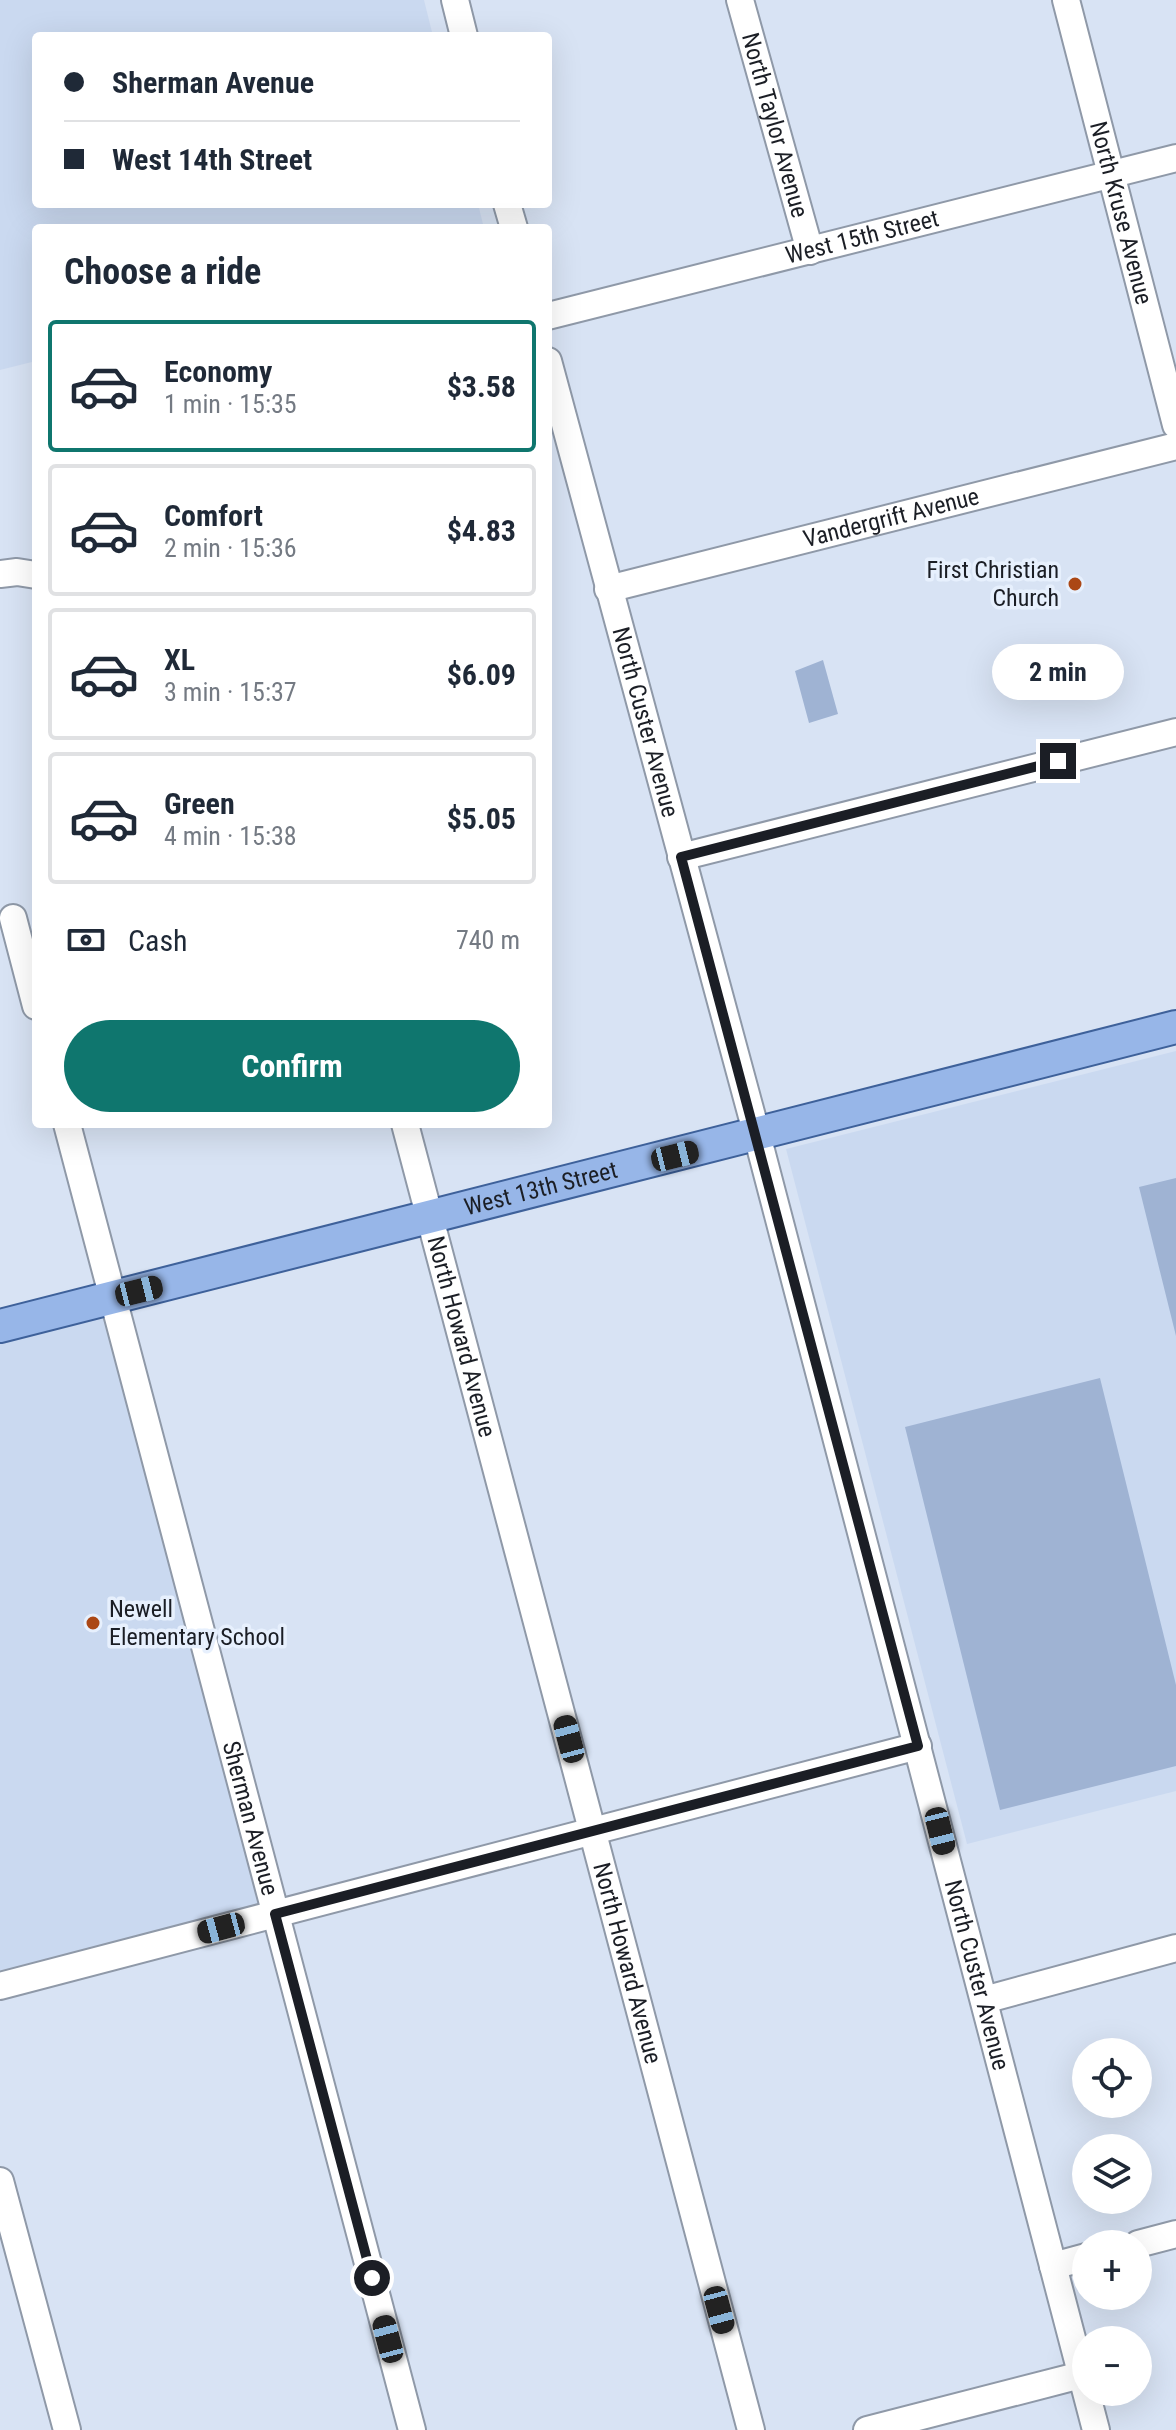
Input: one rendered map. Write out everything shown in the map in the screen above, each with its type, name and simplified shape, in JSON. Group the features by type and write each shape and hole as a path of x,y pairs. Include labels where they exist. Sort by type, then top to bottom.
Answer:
{"main road":[{"name":"West 13th Street","path":"0,1326 1176,1027"}],"street":[{"path":"455,0 463,32"},
{"name":"North Taylor Avenue","path":"740,0 810,251"},
{"name":"North Kruse Avenue","path":"1066,0 1176,425"},
{"name":"West 15th Street","path":"552,315 1176,158"},
{"name":"North Custer Avenue","path":"552,376 757,1135 1072,2340"},
{"name":"Vandergrift Avenue","path":"608,589 1176,446"},
{"path":"0,574 32,574"},
{"path":"681,857 1176,732"},
{"path":"13,918 32,991"},
{"name":"Sherman Avenue","path":"68,1128 412,2430"},
{"name":"North Howard Avenue","path":"406,1128 751,2430"},
{"path":"0,1986 918,1746"},
{"path":"984,2000 1176,1948"},
{"path":"0,2181 67,2430"},
{"path":"1152,2240 1176,2234"},
{"path":"1053,2266 1072,2261"},
{"path":"867,2430 1072,2377"},
{"name":"North Custer Avenue","path":"1089,2406 1096,2430"}],"shaded area":[{"path":"0,0 424,0 432,32 32,32 32,208 479,208 483,224 32,224 32,362 0,370"},
{"path":"823,660 838,714 809,723 795,671"},
{"path":"1176,1051 1176,1791 967,1844 786,1149"},
{"path":"1176,1178 1176,1336 1139,1187"},
{"name":"Newell Elementary School","path":"103,1315 261,1905 0,1976 0,1341"},
{"path":"1100,1378 1176,1685 1176,1766 1000,1810 905,1427"}],"place":[{"name":"First Christian Church","path":"1075,584"},
{"name":"Newell Elementary School","path":"93,1623"}],"route":[{"path":"372,2278 275,1914 918,1746 681,857 1058,761"}]}
